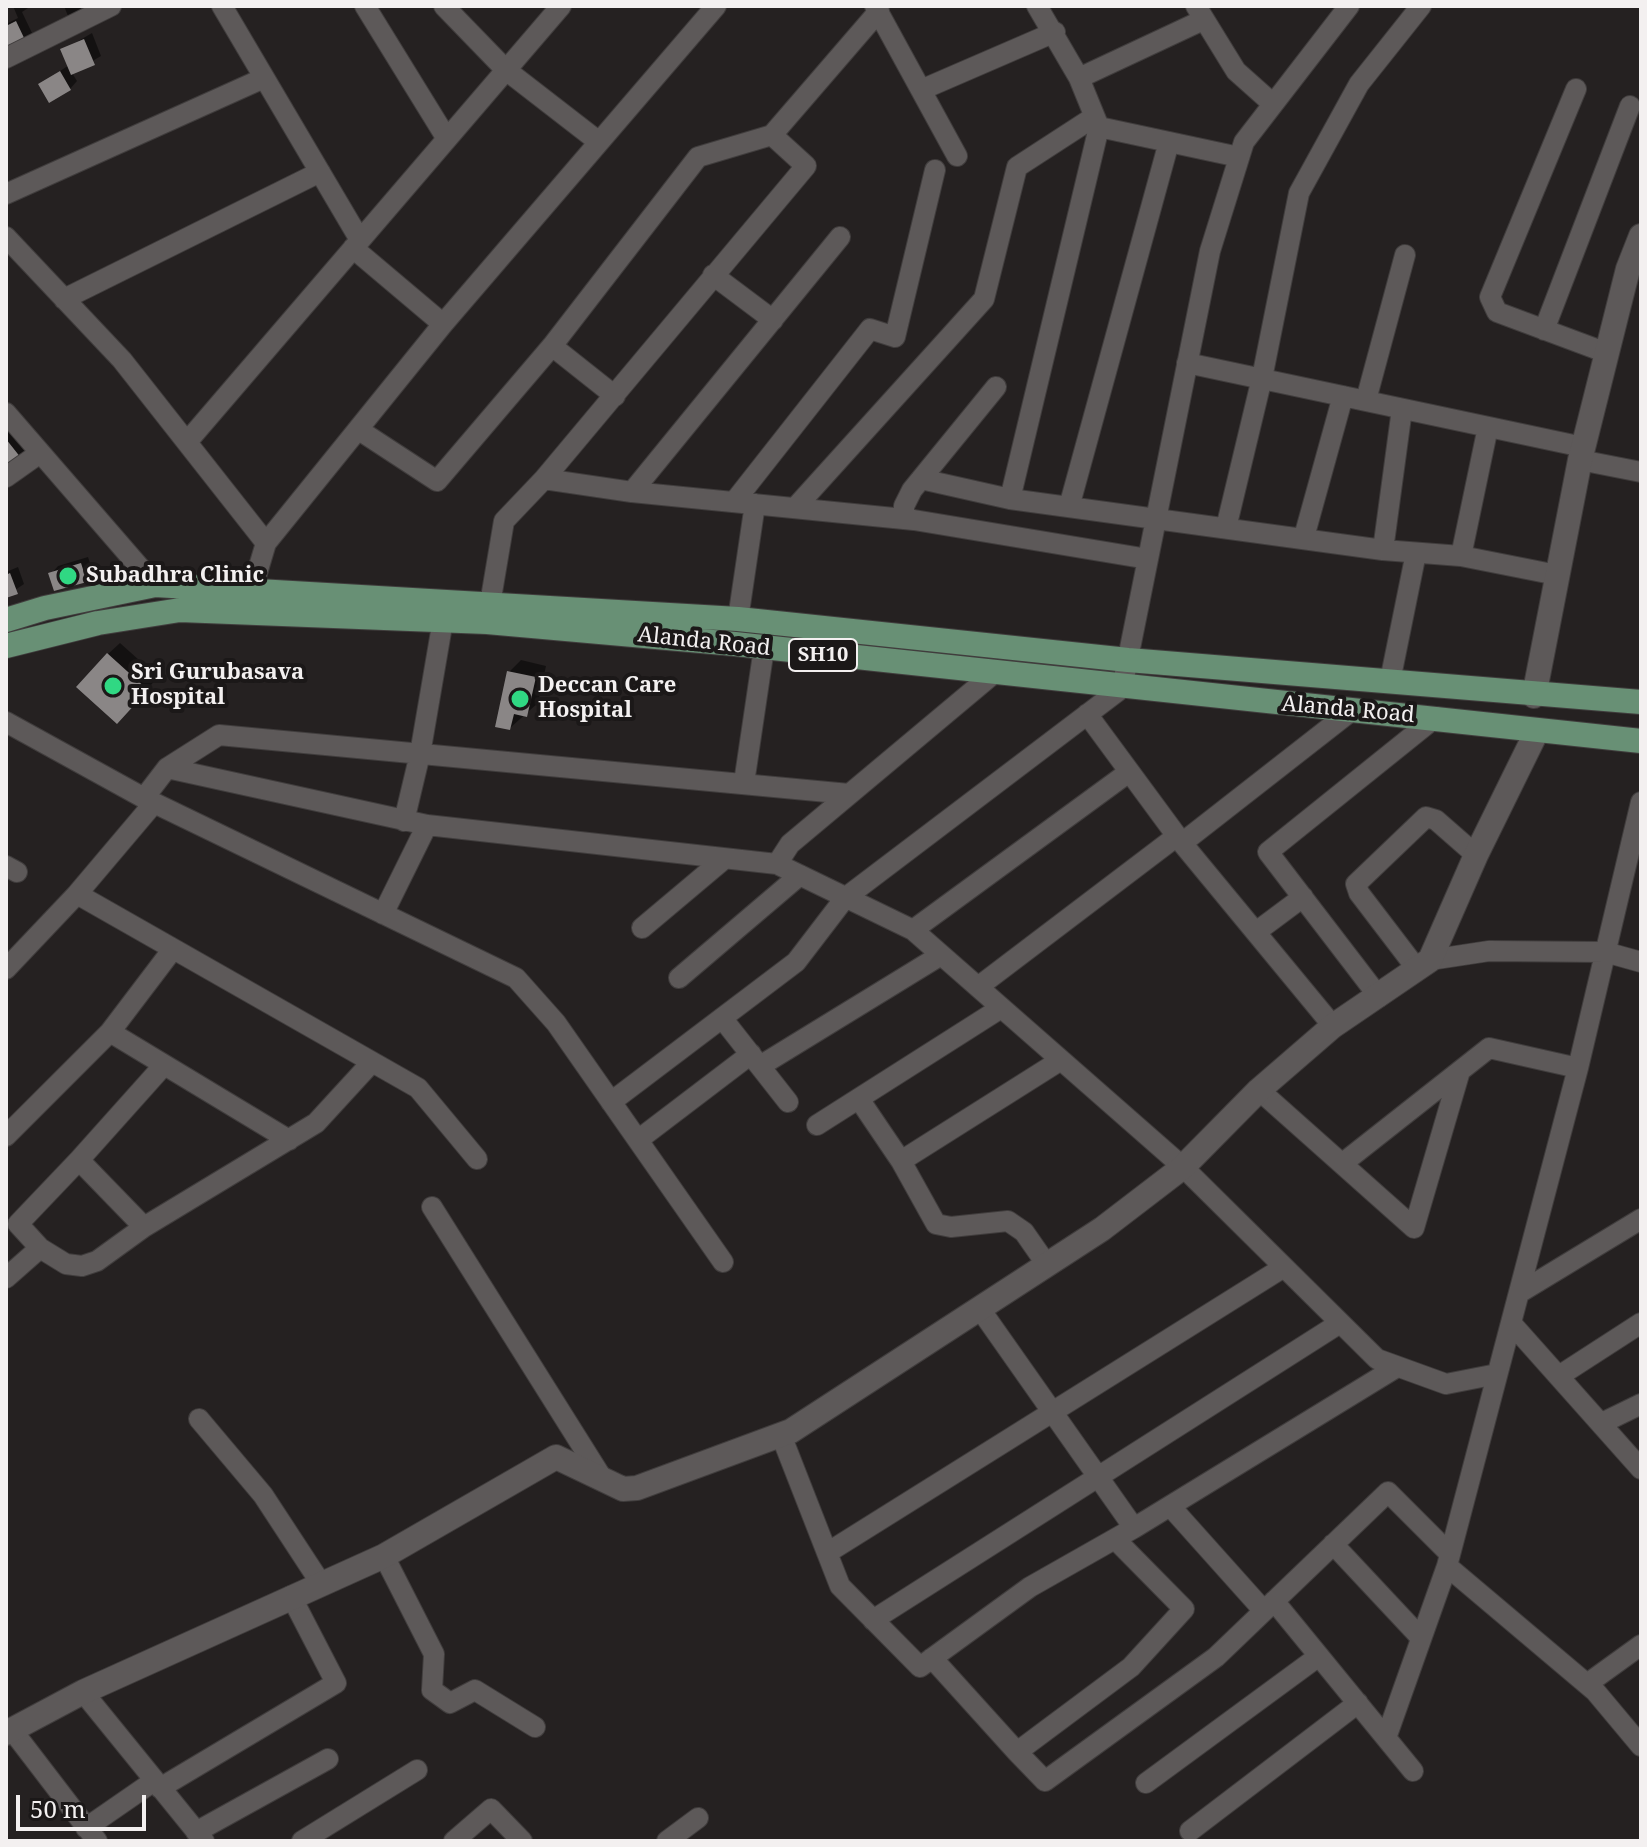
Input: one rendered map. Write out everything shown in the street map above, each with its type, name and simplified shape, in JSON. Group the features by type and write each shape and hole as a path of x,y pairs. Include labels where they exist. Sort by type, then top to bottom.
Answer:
{"main road":[{"name":"Alanda Road","path":"6,620 45,608 155,585 252,590 489,612 993,674 1436,717 1641,741"},
{"name":"Alanda Road","path":"6,646 111,621 180,610 443,620 489,612 738,619 1128,660 1534,696 1641,702"}],"street":[{"path":"6,58 111,6"},
{"path":"222,6 320,172 357,244 443,324"},
{"path":"365,6 447,139"},
{"path":"444,6 506,70 599,142"},
{"path":"235,611 252,590 266,543 443,324 716,6"},
{"path":"1010,499 1096,122 1079,78 1055,32 1037,6"},
{"path":"611,1102 796,962 845,898 1122,688 1210,251 1239,157 1244,142 1349,6"},
{"path":"1226,528 1262,378 1299,193 1359,84 1421,6"},
{"path":"359,430 437,481 552,346 698,157 772,135 877,8 957,156"},
{"path":"187,442 506,70 552,9"},
{"path":"1079,78 1199,13 1236,71 1273,104"},
{"path":"921,90 1055,32"},
{"path":"6,194 264,78"},
{"path":"1576,89 1490,297 1497,312 1607,353"},
{"path":"1544,330 1630,106"},
{"path":"795,508 984,299 1017,167 1096,122 1239,157"},
{"path":"489,612 504,521 615,396 806,166 772,135"},
{"path":"1069,507 1169,142"},
{"path":"734,502 870,329 895,337 935,170"},
{"path":"64,299 320,172"},
{"path":"1534,696 1582,454 1641,236"},
{"path":"6,237 122,360 266,543"},
{"path":"632,492 840,237"},
{"path":"1366,400 1405,255"},
{"path":"713,275 773,320"},
{"path":"552,346 615,396"},
{"path":"1187,363 1488,427 1641,472"},
{"path":"904,519 906,499 996,387"},
{"path":"1304,537 1343,396"},
{"path":"1383,550 1402,409"},
{"path":"6,413 155,585"},
{"path":"1461,556 1488,427"},
{"path":"6,477 40,453"},
{"path":"544,479 632,492 904,519 1148,559"},
{"path":"921,479 1010,499 1383,550 1461,556 1557,575"},
{"path":"738,619 755,504"},
{"path":"1390,681 1416,553"},
{"path":"404,821 420,754 443,620"},
{"path":"744,783 764,648"},
{"path":"777,864 790,844 993,674"},
{"path":"978,987 1351,711"},
{"path":"1087,714 1179,840 1333,1026"},
{"path":"1379,997 1268,852 1436,717"},
{"path":"6,722 149,800 516,978 556,1023 723,1262"},
{"path":"1423,964 1537,731"},
{"path":"6,969 77,894 149,800 167,768 219,735 849,794"},
{"path":"167,768 427,825 777,864 913,930 1183,1167 1377,1359 1446,1384 1497,1374"},
{"path":"913,930 1129,772"},
{"path":"1386,1738 1449,1560 1578,1068 1641,802"},
{"path":"1423,964 1359,893 1356,884 1426,817 1436,820 1476,855"},
{"path":"383,914 427,825"},
{"path":"642,928 724,859"},
{"path":"679,978 800,875"},
{"path":"77,894 418,1088 477,1159"},
{"path":"1256,932 1303,897"},
{"path":"6,1136 110,1032 173,949"},
{"path":"291,1596 336,1683 157,1785 92,1834 9,1732 83,1692 320,1582 384,1556 556,1457 606,1484 623,1489 637,1488 781,1435 1102,1229 1183,1167 1259,1090 1333,1026 1423,964 1489,951 1605,952 1641,962"},
{"path":"638,1140 755,1060 941,955"},
{"path":"817,1125 1001,1008"},
{"path":"722,1018 788,1102"},
{"path":"110,1032 289,1140"},
{"path":"1343,1163 1489,1048 1578,1068"},
{"path":"901,1161 1061,1060"},
{"path":"164,1065 79,1160 12,1218 40,1248 66,1264 82,1266 97,1261 144,1227 316,1123 372,1062"},
{"path":"1259,1090 1414,1228 1460,1071"},
{"path":"859,1099 901,1161 936,1224 951,1227 1008,1221 1024,1232 1047,1265"},
{"path":"79,1160 144,1227"},
{"path":"432,1207 606,1484"},
{"path":"1519,1293 1641,1219"},
{"path":"6,1278 40,1248"},
{"path":"827,1553 1284,1267"},
{"path":"980,1309 1134,1528"},
{"path":"873,1620 1096,1475 1340,1323"},
{"path":"1511,1323 1641,1469"},
{"path":"1559,1376 1641,1323"},
{"path":"781,1435 840,1586 920,1667 1030,1587 1134,1528 1397,1367"},
{"path":"1602,1423 1641,1404"},
{"path":"199,1419 263,1495 320,1582"},
{"path":"932,1658 1045,1781 1216,1657 1388,1492 1449,1560 1587,1684 1641,1746"},
{"path":"1170,1506 1319,1656 1413,1771"},
{"path":"1017,1752 1131,1667 1184,1609 1115,1539"},
{"path":"1333,1544 1421,1638"},
{"path":"384,1556 434,1654 432,1690 450,1703 475,1690 535,1727"},
{"path":"1587,1684 1641,1645"},
{"path":"1146,1783 1319,1656"},
{"path":"83,1692 200,1836 328,1759"},
{"path":"1190,1831 1358,1703"},
{"path":"302,1841 417,1770"},
{"path":"454,1841 491,1809 522,1841"},
{"path":"667,1841 698,1818"}],"building":[{"path":"16,21 26,42 6,51 6,26"},
{"path":"84,39 95,65 71,75 60,49"},
{"path":"60,71 71,90 49,103 38,84"},
{"path":"6,439 21,458 6,471"},
{"path":"81,563 87,582 54,591 48,573"},
{"path":"10,573 18,594 6,598 6,575"},
{"path":"107,653 148,690 117,724 76,687"},
{"path":"507,671 536,677 527,717 514,714 510,730 495,727"}],"place":[{"name":"Subadhra Clinic","path":"68,576"},
{"name":"Sri Gurubasava Hospital","path":"113,686"},
{"name":"Deccan Care Hospital","path":"520,699"}]}
